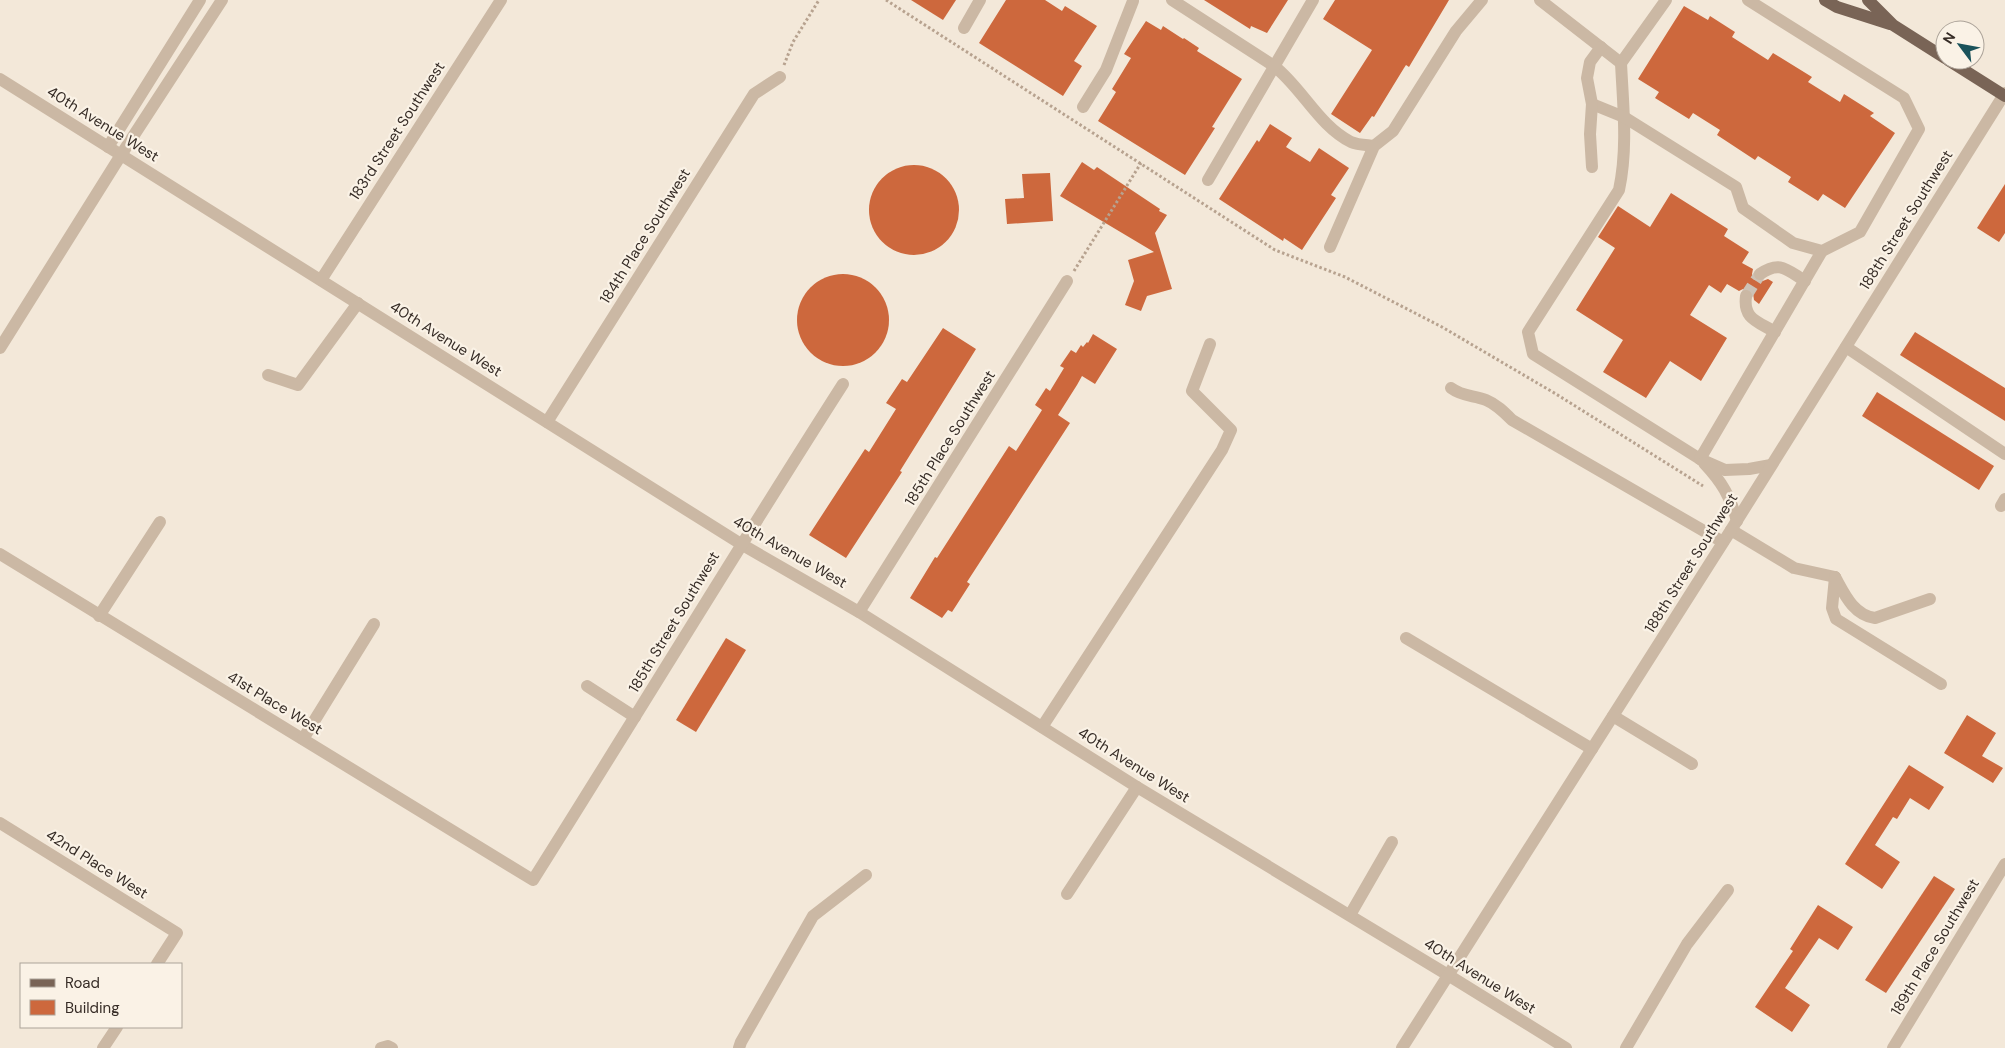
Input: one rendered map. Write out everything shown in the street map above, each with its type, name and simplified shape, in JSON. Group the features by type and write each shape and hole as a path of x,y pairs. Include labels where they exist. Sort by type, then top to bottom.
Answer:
{"main road":[{"path":"1825,0 1836,7 1892,25 1935,52"},
{"path":"1868,0 1892,25"},
{"path":"1964,70 2005,95"}],"street":[{"path":"108,147 200,0"},
{"path":"0,348 121,154 222,0"},
{"name":"183rd Street Southwest","path":"321,280 501,0"},
{"path":"964,28 980,0"},
{"path":"1083,107 1106,70 1136,0"},
{"path":"1172,0 1274,66 1285,75 1330,127 1352,142 1374,146"},
{"path":"1208,180 1313,0"},
{"path":"1330,246 1374,146 1393,131 1456,31 1482,0"},
{"path":"1540,0 1621,63"},
{"path":"1666,0 1621,63 1624,117 1623,169 1619,190 1528,332 1533,354 1700,459 1725,470 1749,469 1771,465"},
{"path":"1700,459 1822,251 1860,232 1919,130 1904,98 1748,0"},
{"path":"1592,167 1590,134 1592,104 1587,78 1590,62 1601,47"},
{"name":"184th Place Southwest","path":"547,422 754,94 780,77"},
{"name":"40th Avenue West","path":"0,79 741,544 859,612 1137,787 1448,974 1566,1048"},
{"name":"188th Street Southwest","path":"1402,1048 2005,95"},
{"path":"1592,104 1624,117 1736,187 1743,208 1793,243 1822,251"},
{"path":"1760,274 1770,267 1782,266 1805,281"},
{"name":"185th Place Southwest","path":"859,612 1067,281"},
{"path":"1746,296 1744,307 1748,315 1775,332"},
{"path":"268,375 298,385 358,303"},
{"path":"1042,727 1222,450 1231,430 1192,391 1210,344"},
{"path":"1846,347 2005,454"},
{"name":"185th Street Southwest","path":"533,880 741,544 843,384"},
{"path":"1452,388 1462,395 1493,403 1512,420 1723,542"},
{"path":"1700,459 1718,478 1730,499 1734,526 1794,568 1834,577 1851,606 1870,618 1875,618 1930,598"},
{"path":"99,616 160,522"},
{"name":"41st Place West","path":"0,554 533,880"},
{"path":"1834,577 1832,608 1836,619 1941,684"},
{"path":"302,739 374,624"},
{"path":"1406,638 1592,749"},
{"name":"185th Street Southwest","path":"586,686 635,717"},
{"path":"1613,716 1692,764"},
{"path":"1067,894 1137,787"},
{"name":"42nd Place West","path":"0,823 177,933 158,963"},
{"path":"1350,915 1392,842"},
{"name":"189th Place Southwest","path":"1892,1048 2005,864"},
{"path":"739,1048 813,916 866,875"},
{"path":"1626,1048 1686,944 1728,890"},
{"path":"103,1048 116,1028"}],"path":[{"path":"780,77 793,42 819,0"},
{"path":"886,0 1275,250 1345,277 1442,327 1556,394 1709,490"},
{"path":"1067,281 1141,163"}],"building":[{"path":"911,0 956,0 943,20"},
{"path":"1006,0 1045,0 1062,11 1065,6 1097,26 1074,61 1082,66 1063,96 979,43"},
{"path":"1204,0 1288,0 1267,33 1251,26 1250,29"},
{"path":"1335,0 1449,0 1409,67 1406,65 1374,117 1372,116 1360,133 1331,114 1372,50 1323,19"},
{"path":"1684,6 1708,20 1710,16 1735,32 1732,37 1768,60 1773,53 1812,77 1808,82 1840,102 1844,94 1874,113 1870,116 1895,133 1845,208 1823,194 1818,201 1788,182 1791,177 1758,156 1755,160 1717,135 1720,130 1693,113 1689,119 1655,98 1659,92 1638,79"},
{"path":"1146,21 1161,30 1163,26 1184,38 1199,48 1197,51 1242,79 1212,127 1215,128 1185,175 1098,121 1116,92 1112,89 1131,58 1124,54"},
{"path":"1270,124 1292,138 1286,147 1310,162 1319,148 1349,168 1331,195 1336,198 1302,250 1284,238 1283,241 1219,199 1257,140 1259,142"},
{"path":"1082,162 1094,170 1097,167 1167,215 1155,233 1172,289 1147,296 1141,311 1125,305 1134,281 1128,260 1154,252 1060,196"},
{"path":"914,165 931,169 946,178 955,193 959,210 955,227 946,242 931,251 914,255 897,251 882,242 873,227 869,210 873,193 882,178 897,169"},
{"path":"1050,173 1053,221 1007,224 1005,199 1024,198 1022,174"},
{"path":"2005,184 2005,233 1999,242 1977,228"},
{"path":"1671,193 1728,229 1724,236 1749,252 1742,263 1753,269 1753,279 1760,282 1768,279 1773,282 1759,304 1754,300 1750,289 1739,291 1727,284 1721,293 1709,285 1690,315 1727,338 1701,381 1670,361 1646,398 1603,372 1623,340 1576,310 1615,248 1598,237 1618,206 1650,227"},
{"path":"843,274 860,278 875,288 885,303 889,320 885,337 875,352 860,362 843,366 826,362 811,352 801,337 797,320 801,303 811,288 826,278"},
{"path":"943,328 976,349 900,471 902,472 846,558 809,535 865,449 869,452 896,409 886,403 902,379 907,382"},
{"path":"1915,332 2005,388 2005,421 1900,355"},
{"path":"1093,334 1117,349 1095,384 1082,376 1058,415 1070,423 967,582 970,584 952,612 948,610 942,618 910,598 1009,446 1016,451 1042,410 1035,405 1046,388 1050,391 1064,368 1060,366 1071,350 1076,353 1081,345 1083,347 1088,343"},
{"path":"1877,392 1994,466 1979,490 1862,416"},
{"path":"726,638 746,650 696,732 676,720"},
{"path":"1967,715 1996,733 1982,756 2003,768 1993,783 1944,753"},
{"path":"1909,765 1944,787 1929,810 1910,798 1897,819 1893,817 1875,845 1900,862 1882,889 1845,864"},
{"path":"1934,876 1955,889 1886,993 1865,980"},
{"path":"1818,905 1853,927 1838,950 1819,938 1785,988 1810,1005 1792,1032 1755,1007 1793,951 1790,949"}],"tunnel":[{"path":"1746,296 1760,274"}]}
